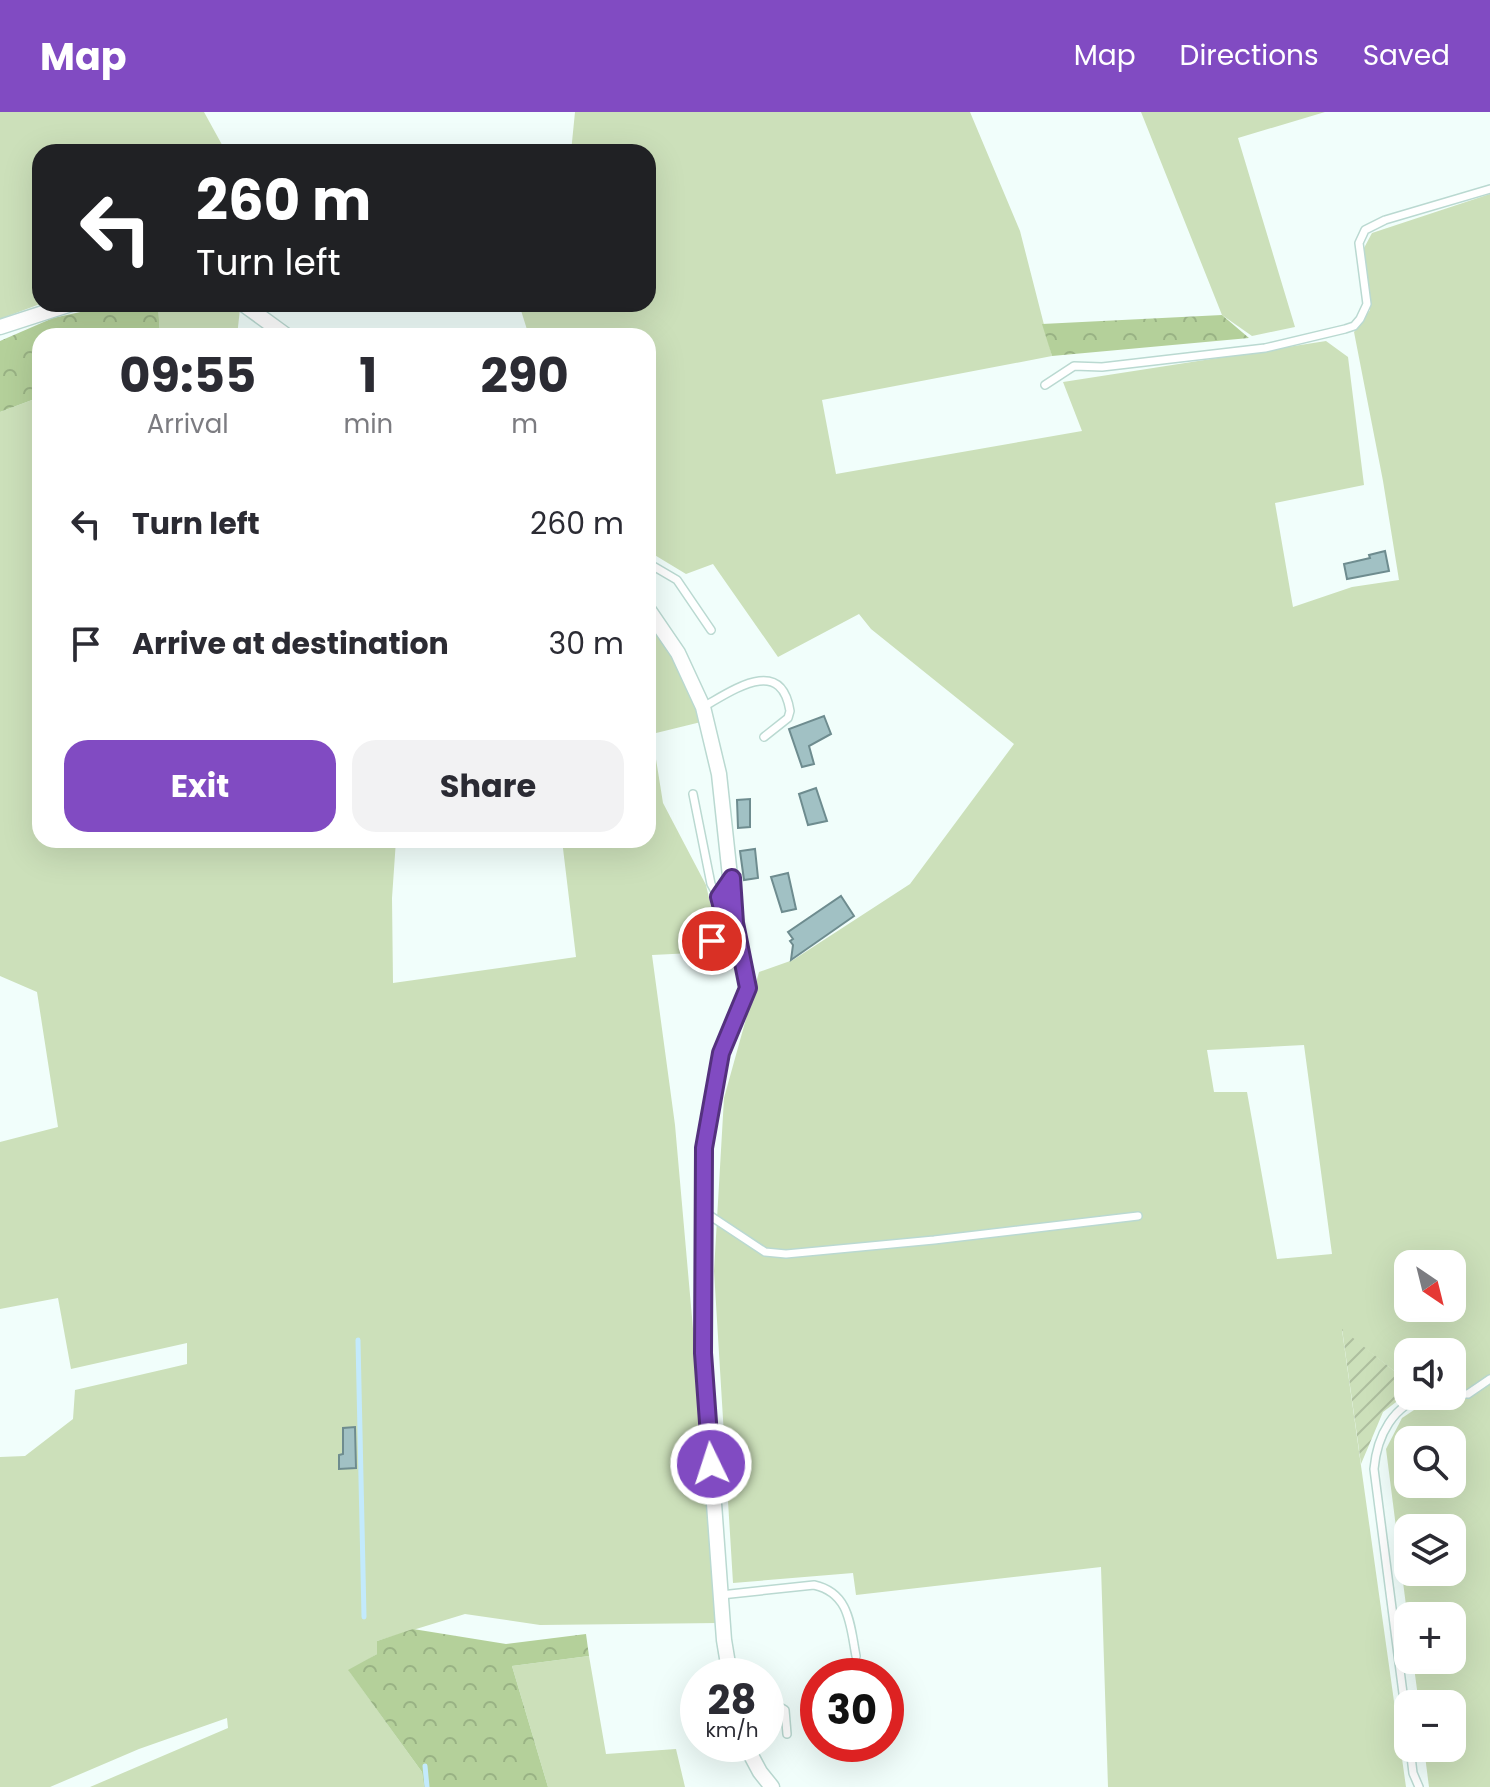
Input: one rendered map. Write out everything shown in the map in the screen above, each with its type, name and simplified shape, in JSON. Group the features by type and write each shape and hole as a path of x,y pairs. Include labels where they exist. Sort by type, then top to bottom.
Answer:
{"street":[{"path":"0,327 46,312"},
{"path":"254,312 276,328"},
{"path":"656,621 678,653 703,707 719,774 735,923 748,988 721,1053 704,1148 703,1353 727,1658"},
{"path":"755,1762 772,1787"}],"lane":[{"path":"1045,385 1074,366 1102,367 1265,348 1354,326 1367,304 1359,243 1365,230 1385,220 1490,189"},
{"path":"656,568 677,580 711,630"},
{"path":"703,707 751,682 762,679 770,681 784,691 790,711 788,718 764,737"},
{"path":"693,794 711,884 723,912 712,941"},
{"path":"719,897 732,878"},
{"path":"704,1212 765,1252 786,1254 1138,1216"},
{"path":"1466,1394 1490,1379"},
{"path":"1401,1410 1386,1425 1379,1441 1374,1469 1403,1690"},
{"path":"721,1595 814,1585 829,1589 848,1611 856,1656"},
{"path":"784,1709 787,1734"},
{"path":"1412,1762 1419,1787"}],"green space":[{"path":"0,112 204,112 222,144 32,144 32,307 0,319"},
{"path":"575,112 970,112 1020,231 1052,356 822,400 836,474 1082,431 1063,382 1326,341 1348,357 1364,485 1275,503 1293,607 1352,587 1399,580 1354,332 1370,310 1364,248 1372,233 1490,194 1490,1787 1429,1787 1426,1762 1466,1762 1466,1690 1417,1690 1415,1674 1466,1674 1466,1602 1406,1602 1404,1586 1466,1586 1466,1514 1394,1514 1386,1449 1394,1434 1394,1498 1466,1498 1466,1426 1398,1426 1402,1418 1414,1410 1466,1410 1466,1338 1394,1338 1394,1371 1342,1330 1394,1701 1394,1762 1402,1762 1406,1787 1108,1787 1101,1567 856,1595 853,1573 733,1583 714,1271 724,1098 759,972 793,960 910,884 1014,744 871,629 859,614 778,657 713,564 686,574 656,556 656,328 526,328 522,312 656,312 656,144 572,144","holes":["1304,1045 1332,1254 1277,1259 1247,1092 1214,1092 1207,1050"]},
{"path":"1141,112 1325,112 1238,138 1295,327 1252,336 1222,315"},
{"path":"80,312 158,312 160,328 32,328 32,400 0,412 0,341 53,318"},
{"path":"158,312 240,312 238,328 160,328"},
{"path":"1222,315 1249,338 1052,356 1042,324"},
{"path":"32,400 32,848 395,848 392,898 393,983 576,957 563,848 656,848 656,759 663,803 706,885 713,915 693,953 652,955 675,1125 719,1623 540,1625 465,1614 377,1641 377,1654 349,1671 422,1772 424,1787 90,1787 228,1728 227,1718 139,1749 50,1787 0,1787 0,1457 25,1456 73,1419 75,1390 187,1364 187,1343 71,1369 58,1298 0,1309 0,1142 58,1127 37,992 0,976 0,412"},
{"path":"656,632 674,659 701,722 656,733"},
{"path":"1342,1329 1394,1371 1394,1404 1383,1412 1361,1464"},
{"path":"413,1629 506,1644 586,1634 589,1656 512,1666 548,1787 424,1787 422,1772 348,1670 377,1654 377,1641"},
{"path":"589,1656 606,1754 676,1749 685,1787 548,1787 512,1666"}],"building":[{"path":"1385,551 1389,571 1347,579 1344,564"},
{"path":"824,716 831,734 809,746 814,764 802,767 789,729"},
{"path":"816,788 827,821 808,825 799,794"},
{"path":"750,799 750,827 738,828 737,800"},
{"path":"755,849 758,878 744,880 740,851"},
{"path":"788,873 796,909 782,912 771,877"},
{"path":"841,896 854,916 791,960 793,945 790,941 793,939 788,932"},
{"path":"355,1427 356,1468 339,1469 339,1455 343,1454 343,1428"}],"waterway":[{"path":"358,1340 364,1617"},
{"path":"425,1766 427,1787"}],"route":[{"path":"711,1464 703,1353 704,1148 721,1053 748,988 735,923 732,878 719,897 723,912 712,941"}]}
